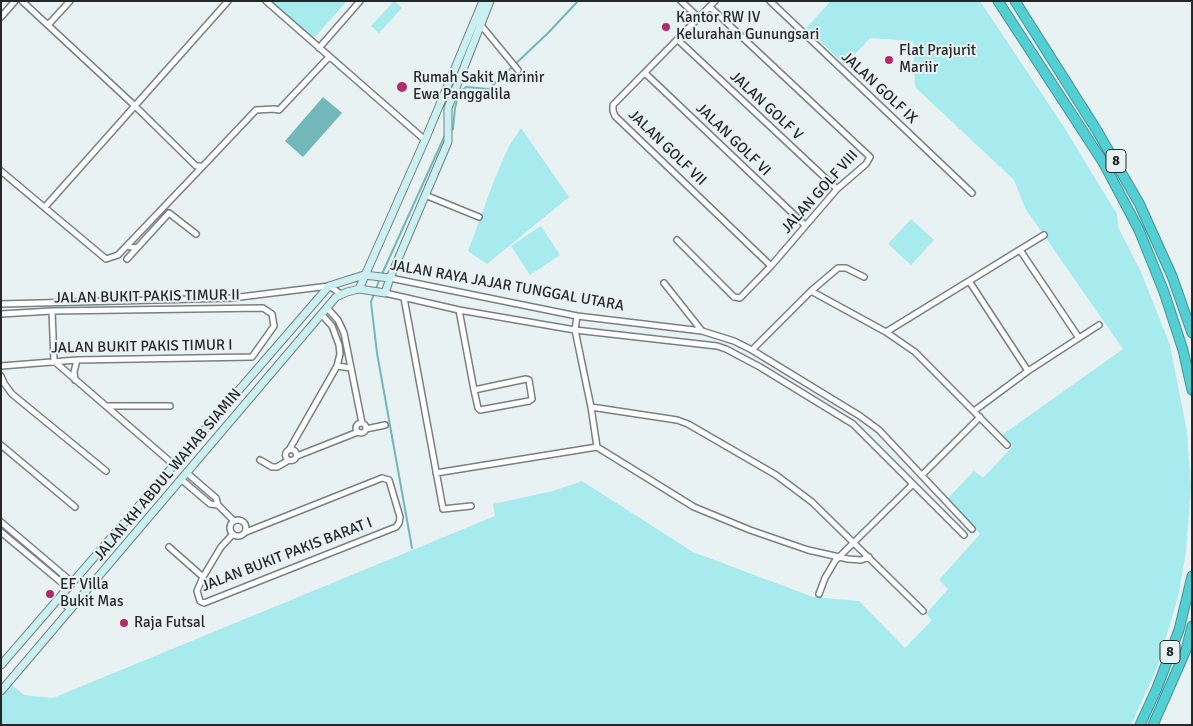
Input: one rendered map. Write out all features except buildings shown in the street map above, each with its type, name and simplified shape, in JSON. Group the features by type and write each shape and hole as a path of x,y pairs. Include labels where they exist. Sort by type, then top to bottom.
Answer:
{"highway":[{"name":"8","path":"998,1 1103,162 1139,230 1181,342 1192,390"},
{"name":"8","path":"1016,1 1096,129 1139,203 1176,285 1192,333"},
{"name":"8","path":"1140,725 1179,630 1192,576"},
{"name":"8","path":"1153,725 1186,650 1192,626"}],"main road":[{"path":"383,292 448,142 448,108 478,23 483,1"},
{"path":"341,294 360,289 425,140 478,23 490,1"},
{"path":"330,286 366,275"},
{"name":"JALAN RAYA JAJAR TUNGGAL UTARA","path":"366,275 388,278"},
{"name":"JALAN KH ABDUL WAHAB SIAMIN","path":"1,665 330,286"},
{"name":"JALAN RAYA JAJAR TUNGGAL UTARA","path":"360,289 383,292"},
{"name":"JALAN KH ABDUL WAHAB SIAMIN","path":"1,691 341,294"},
{"path":"213,420 217,427 224,430"},
{"path":"200,436 208,438 211,446"},
{"path":"59,598 71,609"}],"street":[{"path":"1,17 16,1"},
{"path":"22,1 135,106 196,166 203,166"},
{"path":"48,25 70,1"},
{"path":"44,207 228,1"},
{"path":"266,1 425,140"},
{"path":"319,48 360,1"},
{"path":"681,1 699,18"},
{"name":"JALAN GOLF VII","path":"715,1 613,105 615,116 771,266"},
{"name":"JALAN GOLF IX","path":"770,1 972,193"},
{"name":"JALAN GOLF VIII","path":"677,240 737,298 740,298 771,266 804,225 837,189 866,164 869,159 869,155 710,7"},
{"path":"478,23 518,70"},
{"name":"JALAN GOLF V","path":"678,40 837,189"},
{"path":"1,171 106,259 118,255 256,110 279,110 330,57"},
{"name":"JALAN GOLF VI","path":"645,73 804,225"},
{"path":"425,195 479,217"},
{"path":"127,259 169,213 196,234"},
{"path":"886,332 1044,235"},
{"path":"127,246 137,248"},
{"path":"1020,250 1079,338"},
{"path":"752,350 811,291 841,267 850,269 864,277"},
{"name":"JALAN RAYA JAJAR TUNGGAL UTARA","path":"388,278 577,316 702,331 734,341 860,416 879,430 972,529"},
{"path":"969,281 1028,371"},
{"path":"664,283 702,331"},
{"path":"1,304 232,298 330,286 341,294"},
{"path":"811,291 886,332 915,352 1007,445"},
{"name":"JALAN RAYA JAJAR TUNGGAL UTARA","path":"383,292 460,310 575,330 717,346 726,349 760,367 853,424 964,535"},
{"path":"404,298 443,508 471,506"},
{"name":"JALAN BUKIT PAKIS TIMUR II","path":"1,314 52,311 263,308 272,314 274,326 272,332"},
{"path":"328,308 338,320 344,333 362,423 366,429"},
{"path":"460,310 474,390 478,408 480,410 532,399 528,380 526,379 474,390"},
{"path":"52,311 54,361 174,465"},
{"path":"289,460 286,456 337,366 340,354 339,345 332,326 322,315"},
{"path":"577,316 575,330 597,447"},
{"path":"974,410 1028,371 1099,325"},
{"name":"JALAN BUKIT PAKIS TIMUR I","path":"1,366 77,360 252,357 272,332"},
{"path":"75,381 74,372 77,360"},
{"path":"337,366 351,368"},
{"path":"1,376 12,394 106,471"},
{"path":"106,406 170,406"},
{"path":"591,407 677,420 714,438 797,490 854,542 923,611"},
{"path":"853,424 860,416"},
{"path":"922,475 980,417"},
{"path":"358,432 356,429 357,425 362,423"},
{"path":"260,460 272,467 277,467 289,460 292,461 297,456 358,432 362,433 366,429 385,425"},
{"path":"1,445 75,507"},
{"path":"436,473 597,447 694,507 750,530 800,547 839,557 861,560 869,557"},
{"path":"289,450 295,451 297,456"},
{"path":"187,473 216,498 218,505 234,521"},
{"name":"JALAN BUKIT PAKIS BARAT I","path":"233,534 221,547 197,591 197,596 204,603 396,527 400,517 389,480 382,478 246,532"},
{"path":"182,480 210,504 218,505"},
{"path":"819,594 825,578 839,557 913,484"},
{"path":"234,521 244,522 246,532 242,536 233,534 230,527 234,521"},
{"path":"1,522 40,555 70,585"},
{"path":"1,532 36,561 70,585"},
{"path":"18,546 23,540"},
{"path":"169,547 203,577"},
{"path":"36,561 40,555"}],"shaded area":[{"path":"271,1 347,1 314,38"},
{"path":"394,1 402,8 379,33 371,26"},
{"path":"831,1 980,1 1062,124 1117,214 1118,227 1141,272 1170,345 1187,432 1191,487 1186,552 1178,597 1157,668 1131,725 1,725 1,697 12,685 24,695 53,698 495,516 493,504 553,491 582,481 693,552 813,597 859,601 905,648 932,620 926,614 948,589 939,580 980,534 946,500 974,471 983,478 1013,446 1002,435 1123,349 1025,208 1014,180 915,87 913,41 870,38 845,65 806,28"},
{"path":"323,97 342,113 303,157 285,141"},
{"path":"521,128 569,197 487,264 468,251 495,178 509,146"},
{"path":"911,219 934,240 911,265 888,244"},
{"path":"541,226 560,255 530,275 511,246"}],"waterway":[{"path":"450,131 453,129 459,93 466,87 489,89 549,32 578,1"},
{"path":"382,274 446,133"},
{"path":"380,278 371,302 377,353 412,548"}],"place":[{"name":"Kantor RW IV Kelurahan Gunungsari","path":"666,27"},
{"name":"Flat Prajurit Mariir","path":"889,60"},
{"name":"Rumah Sakit Marinir Ewa Panggalila","path":"402,87"},
{"name":"EF Villa Bukit Mas","path":"50,594"},
{"name":"Raja Futsal","path":"124,623"}]}
